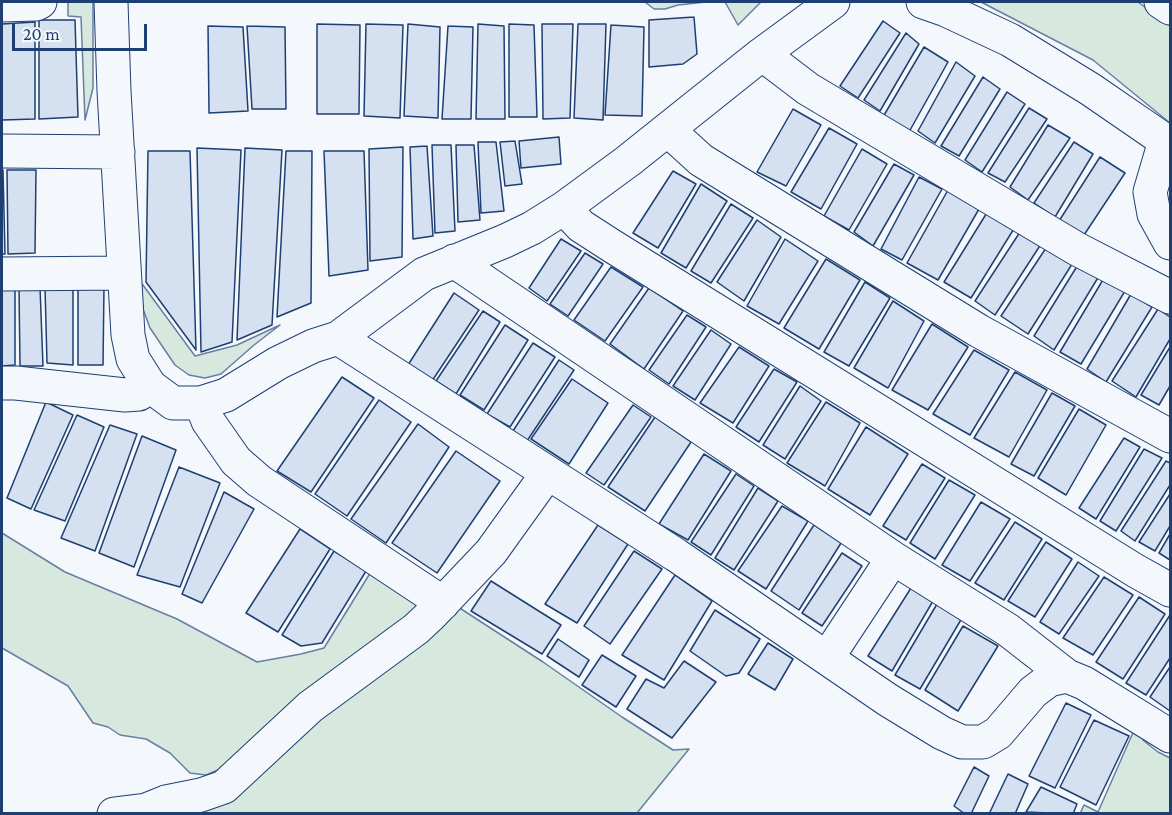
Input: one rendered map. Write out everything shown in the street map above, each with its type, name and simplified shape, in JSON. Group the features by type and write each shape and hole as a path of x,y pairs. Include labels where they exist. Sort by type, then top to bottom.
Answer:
{"main road":[{"path":"2,5 40,2"},
{"path":"111,2 128,335 133,359 150,386 173,403 201,403 226,395 278,363 313,346 338,338 424,274 477,254 532,228 564,208 668,130 762,54 833,2"},
{"path":"923,2 1011,40 1090,88 1168,142 1150,192 1154,214 1170,243"},
{"path":"1161,2 1170,8"},
{"path":"762,54 808,89 1077,249 1170,297"},
{"path":"668,130 701,160 979,331 1170,436"},
{"path":"2,151 118,152"},
{"path":"564,208 581,226 612,246 1126,565 1170,590"},
{"path":"454,261 893,558 1008,630 1067,676 1084,683 1170,736"},
{"path":"2,274 124,273"},
{"path":"338,338 676,555 888,700 942,733 962,742 983,742 998,733 1034,692 1049,680 1067,676"},
{"path":"2,383 125,394 139,394 150,386"},
{"path":"201,403 208,421 236,461 259,481 443,603"},
{"path":"114,813 146,810 166,802 201,795 224,787 310,706 416,629 443,603 491,552 548,474"},
{"path":"827,658 893,558"}],"shaded area":[{"path":"68,2 93,2 93,88 85,120 81,17 68,16"},
{"path":"645,2 706,2 654,9"},
{"path":"725,2 761,2 738,25"},
{"path":"981,2 1138,2 1170,26 1170,123 1093,60"},
{"path":"140,281 195,356 237,345 280,325 221,374 205,378 189,375 175,365 150,328 143,309"},
{"path":"2,533 65,572 177,619 257,662 324,648 372,570 421,604 218,770 206,775 190,773 170,753 146,739 120,735 108,727 93,723 68,686 2,648"},
{"path":"455,605 673,750 689,749 637,813 174,814 260,767"},
{"path":"1135,728 1144,741 1170,758 1170,813 1080,814 1084,805 1098,812"}],"building":[{"path":"694,17 697,54 683,64 649,67 649,20"},
{"path":"39,20 75,20 78,117 39,119"},
{"path":"883,21 900,33 858,98 840,86"},
{"path":"35,22 35,119 2,120 2,24"},
{"path":"317,24 360,25 359,114 317,114"},
{"path":"366,24 403,25 400,118 364,116"},
{"path":"408,24 440,27 438,118 404,116"},
{"path":"478,24 504,26 505,119 476,119"},
{"path":"509,24 534,25 537,117 509,117"},
{"path":"542,24 573,24 570,118 543,119"},
{"path":"578,24 606,24 603,120 574,118"},
{"path":"611,25 644,27 642,116 605,115"},
{"path":"208,26 243,27 248,111 209,113"},
{"path":"247,26 285,27 286,109 252,109"},
{"path":"448,26 473,27 471,119 442,119"},
{"path":"906,33 919,44 880,111 864,100"},
{"path":"924,47 948,62 909,132 883,117"},
{"path":"956,62 975,76 935,143 918,131"},
{"path":"983,77 1000,89 959,156 941,146"},
{"path":"1007,92 1025,104 982,172 965,160"},
{"path":"1029,108 1047,119 1005,182 988,173"},
{"path":"793,109 821,125 786,186 757,172"},
{"path":"1048,125 1070,138 1028,200 1010,187"},
{"path":"829,128 857,144 821,209 791,192"},
{"path":"559,137 561,164 521,168 519,141"},
{"path":"515,141 522,184 505,186 500,142"},
{"path":"478,142 496,142 504,211 481,213"},
{"path":"1074,142 1093,154 1055,217 1034,203"},
{"path":"432,145 451,145 455,231 435,233"},
{"path":"456,145 474,145 480,220 458,222"},
{"path":"427,146 433,236 413,239 410,147"},
{"path":"403,147 402,257 370,261 369,149"},
{"path":"197,148 241,150 232,342 201,352"},
{"path":"245,148 282,150 272,325 237,340"},
{"path":"862,149 887,164 849,230 824,216"},
{"path":"148,151 190,151 196,350 146,282"},
{"path":"286,151 312,151 311,303 277,317"},
{"path":"324,151 364,151 368,270 329,276"},
{"path":"1100,157 1125,173 1084,235 1059,221"},
{"path":"894,164 914,175 873,246 854,232"},
{"path":"3,170 5,254 2,254"},
{"path":"7,170 36,170 35,253 8,254"},
{"path":"673,171 696,184 658,248 633,233"},
{"path":"919,177 942,189 902,260 881,249"},
{"path":"701,184 727,201 686,268 661,253"},
{"path":"948,190 979,209 938,280 907,263"},
{"path":"731,204 753,218 711,283 691,271"},
{"path":"988,211 1015,227 971,298 944,282"},
{"path":"757,220 781,237 744,301 717,282"},
{"path":"1022,229 1043,241 995,315 975,301"},
{"path":"561,239 581,251 547,301 529,288"},
{"path":"785,239 818,261 779,324 747,306"},
{"path":"1048,245 1074,261 1028,334 1001,316"},
{"path":"585,253 603,264 568,316 550,304"},
{"path":"826,259 860,280 819,349 784,328"},
{"path":"1079,263 1099,276 1054,350 1034,336"},
{"path":"611,267 643,287 605,341 574,320"},
{"path":"1104,278 1125,291 1081,364 1060,352"},
{"path":"865,282 890,298 849,366 824,352"},
{"path":"40,287 43,366 20,366 19,288"},
{"path":"45,287 73,287 73,365 47,363"},
{"path":"78,287 104,287 103,365 78,365"},
{"path":"649,288 683,311 644,369 610,344"},
{"path":"15,289 15,365 2,366 2,290"},
{"path":"454,293 479,310 432,381 408,365"},
{"path":"1131,294 1152,307 1106,382 1087,369"},
{"path":"893,301 924,321 888,388 854,368"},
{"path":"1158,309 1170,317 1170,339 1136,397 1112,381"},
{"path":"483,311 500,322 456,394 436,381"},
{"path":"687,315 706,327 669,384 649,370"},
{"path":"932,324 968,347 928,410 892,390"},
{"path":"505,325 528,340 484,410 460,395"},
{"path":"711,330 731,344 695,400 673,386"},
{"path":"533,343 555,357 510,427 487,414"},
{"path":"739,347 769,366 733,423 700,403"},
{"path":"1170,347 1170,386 1159,405 1141,395"},
{"path":"974,350 1009,370 970,435 933,414"},
{"path":"559,360 574,370 527,441 513,431"},
{"path":"774,369 797,382 759,442 736,427"},
{"path":"1015,372 1047,390 1009,457 974,438"},
{"path":"342,377 374,398 311,492 277,471"},
{"path":"572,379 608,403 569,464 531,439"},
{"path":"800,386 821,401 785,459 763,445"},
{"path":"1052,393 1075,406 1034,476 1011,464"},
{"path":"379,400 411,422 347,516 315,494"},
{"path":"46,402 73,415 31,509 7,498"},
{"path":"826,402 860,423 825,486 787,463"},
{"path":"633,405 651,417 604,485 586,473"},
{"path":"1079,409 1106,425 1066,495 1038,478"},
{"path":"77,415 104,427 65,521 34,510"},
{"path":"655,417 691,442 645,511 608,487"},
{"path":"418,424 449,447 386,543 351,519"},
{"path":"110,425 137,434 95,551 61,538"},
{"path":"866,427 908,454 870,515 828,489"},
{"path":"142,436 176,450 134,567 99,553"},
{"path":"1124,438 1140,447 1096,519 1079,508"},
{"path":"1144,449 1162,458 1116,531 1100,521"},
{"path":"456,451 500,481 437,573 392,543"},
{"path":"704,454 731,471 688,540 659,524"},
{"path":"1166,461 1170,463 1170,485 1135,541 1121,531"},
{"path":"922,464 945,478 906,540 883,526"},
{"path":"179,467 220,483 180,587 137,575"},
{"path":"736,474 754,486 711,555 691,542"},
{"path":"949,480 975,495 935,559 910,543"},
{"path":"758,488 778,501 734,570 715,558"},
{"path":"224,492 254,509 202,603 182,594"},
{"path":"1170,494 1170,526 1155,551 1139,542"},
{"path":"981,502 1010,519 970,581 942,565"},
{"path":"782,506 808,521 766,589 738,571"},
{"path":"1015,522 1042,539 1004,600 975,583"},
{"path":"598,525 628,544 577,623 545,604"},
{"path":"814,525 841,543 799,610 771,591"},
{"path":"300,529 330,549 278,632 246,613"},
{"path":"1170,534 1170,560 1159,553"},
{"path":"1046,542 1072,559 1035,617 1008,601"},
{"path":"334,551 366,571 322,643 301,646 282,635"},
{"path":"634,551 662,569 610,644 584,626"},
{"path":"842,553 862,566 822,626 802,613"},
{"path":"1078,562 1099,576 1059,634 1040,622"},
{"path":"675,575 712,601 664,680 622,655"},
{"path":"1104,577 1133,595 1093,655 1063,638"},
{"path":"491,581 561,625 542,654 471,611"},
{"path":"911,588 933,601 892,671 868,656"},
{"path":"1139,597 1165,614 1123,679 1096,662"},
{"path":"937,604 962,618 920,689 895,675"},
{"path":"715,610 760,639 739,673 726,676 690,651"},
{"path":"1170,615 1170,658 1146,695 1126,683"},
{"path":"963,626 998,646 958,711 925,690"},
{"path":"558,639 589,660 579,677 547,656"},
{"path":"768,643 793,659 775,690 748,674"},
{"path":"602,655 636,676 616,707 582,685"},
{"path":"684,661 716,682 672,738 627,709 646,679 664,688"},
{"path":"1170,667 1170,711 1150,697"},
{"path":"1066,703 1091,715 1055,788 1029,776"},
{"path":"1094,720 1129,736 1096,805 1060,787"},
{"path":"974,767 989,776 971,814 965,814 954,806"},
{"path":"1008,774 1028,784 1015,814 989,814"},
{"path":"1041,787 1077,804 1073,814 1026,812"}]}
